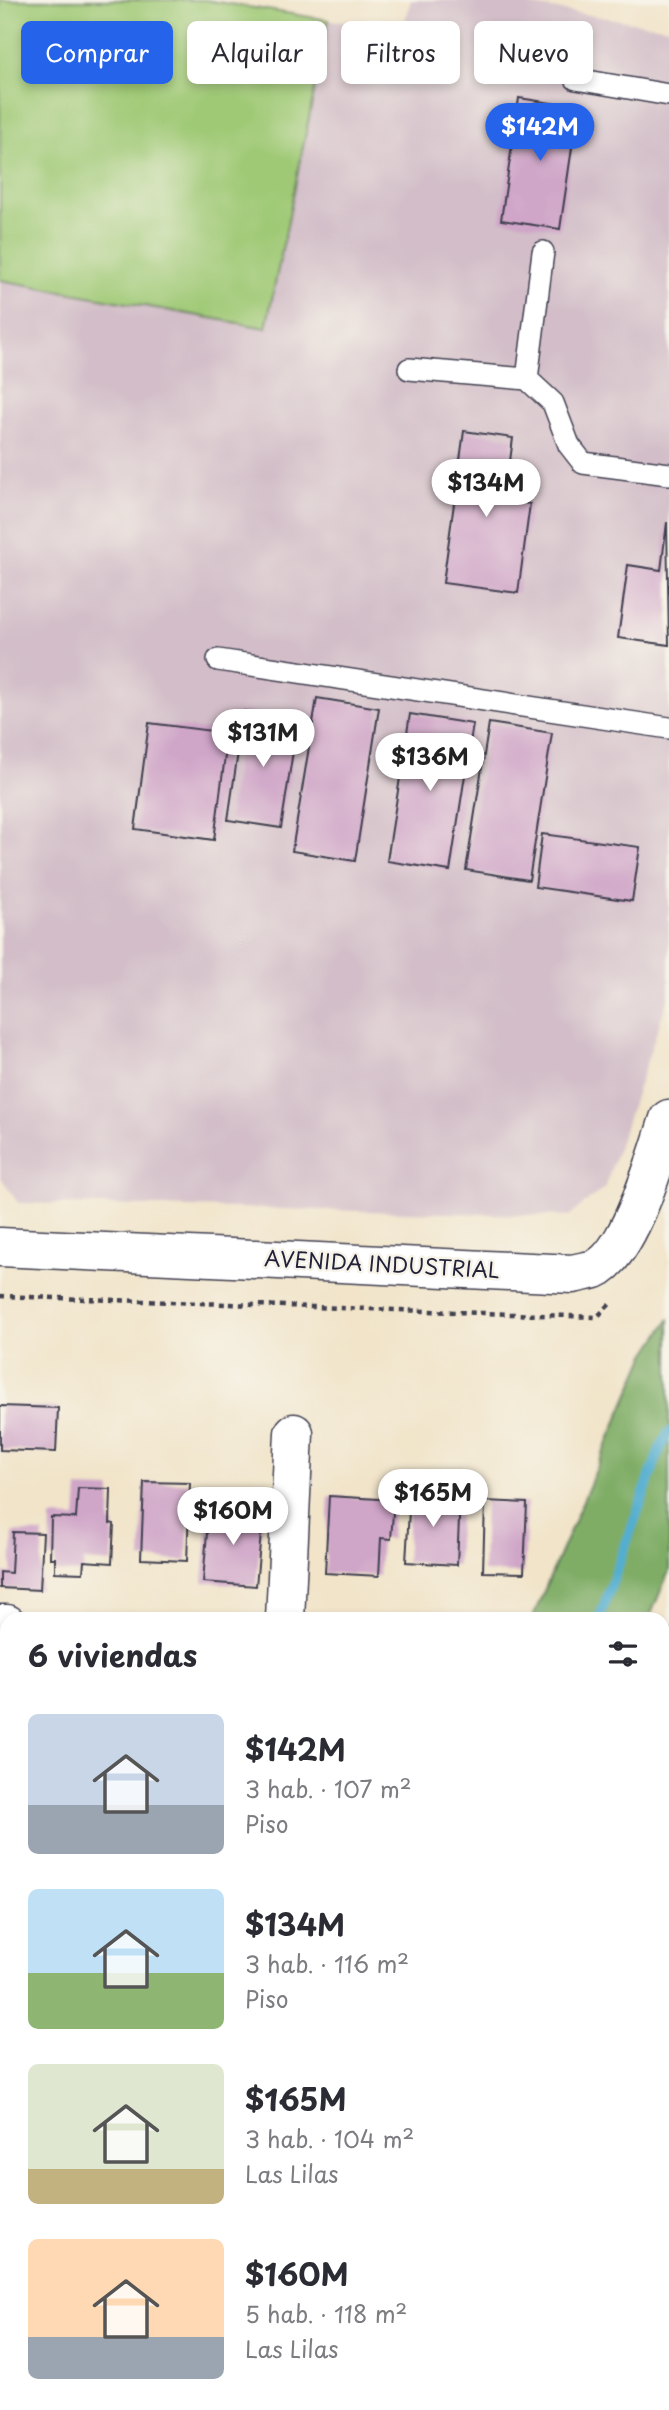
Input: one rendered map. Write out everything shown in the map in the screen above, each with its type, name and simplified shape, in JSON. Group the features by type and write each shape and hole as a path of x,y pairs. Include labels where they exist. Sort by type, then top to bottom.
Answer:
{"street":[{"name":"AVENIDA INDUSTRIAL","path":"0,1247 573,1274 597,1268 615,1249 635,1218 669,1119"},
{"path":"285,1612 294,1433"}],"lane":[{"path":"593,82 669,95"},
{"path":"527,379 543,252"},
{"path":"409,369 527,379 553,403 569,444 583,463 669,474"},
{"path":"218,660 669,728"}],"shaded area":[{"path":"411,0 497,0 669,28 669,995 605,1187 569,1216 18,1203 0,1176 0,280 266,328 316,84 327,84 329,20 341,21 341,84 460,84 460,21 405,21"}],"green space":[{"path":"0,0 205,0 329,20 327,30 327,21 187,21 187,84 316,84 266,328 0,280"},
{"path":"669,1320 669,1571 652,1612 535,1612 645,1356"}],"building":[{"path":"519,98 578,107 560,229 501,220"},
{"path":"464,431 513,438 505,500 530,504 518,593 443,583"},
{"path":"667,522 669,645 618,638 628,565 661,570"},
{"path":"317,698 379,708 355,861 292,851"},
{"path":"244,711 298,719 281,828 228,820"},
{"path":"410,714 473,724 450,871 387,861"},
{"path":"149,723 228,733 214,840 135,829"},
{"path":"489,723 552,733 529,880 466,870"},
{"path":"542,834 640,847 632,901 535,887"},
{"path":"0,1406 58,1408 56,1452 0,1450"},
{"path":"144,1482 190,1483 187,1561 141,1559"},
{"path":"78,1488 111,1489 110,1523 114,1524 112,1563 84,1561 83,1573 55,1572 55,1558 50,1558 51,1517 76,1518"},
{"path":"410,1494 460,1496 457,1565 406,1562"},
{"path":"329,1496 394,1500 391,1539 381,1538 379,1576 325,1573"},
{"path":"485,1501 527,1503 524,1573 483,1572"},
{"path":"209,1508 263,1512 256,1586 203,1582"},
{"path":"13,1532 43,1533 40,1590 0,1588 0,1572 11,1573"}],"waterway":[{"path":"602,1612 660,1449 669,1432"}]}
